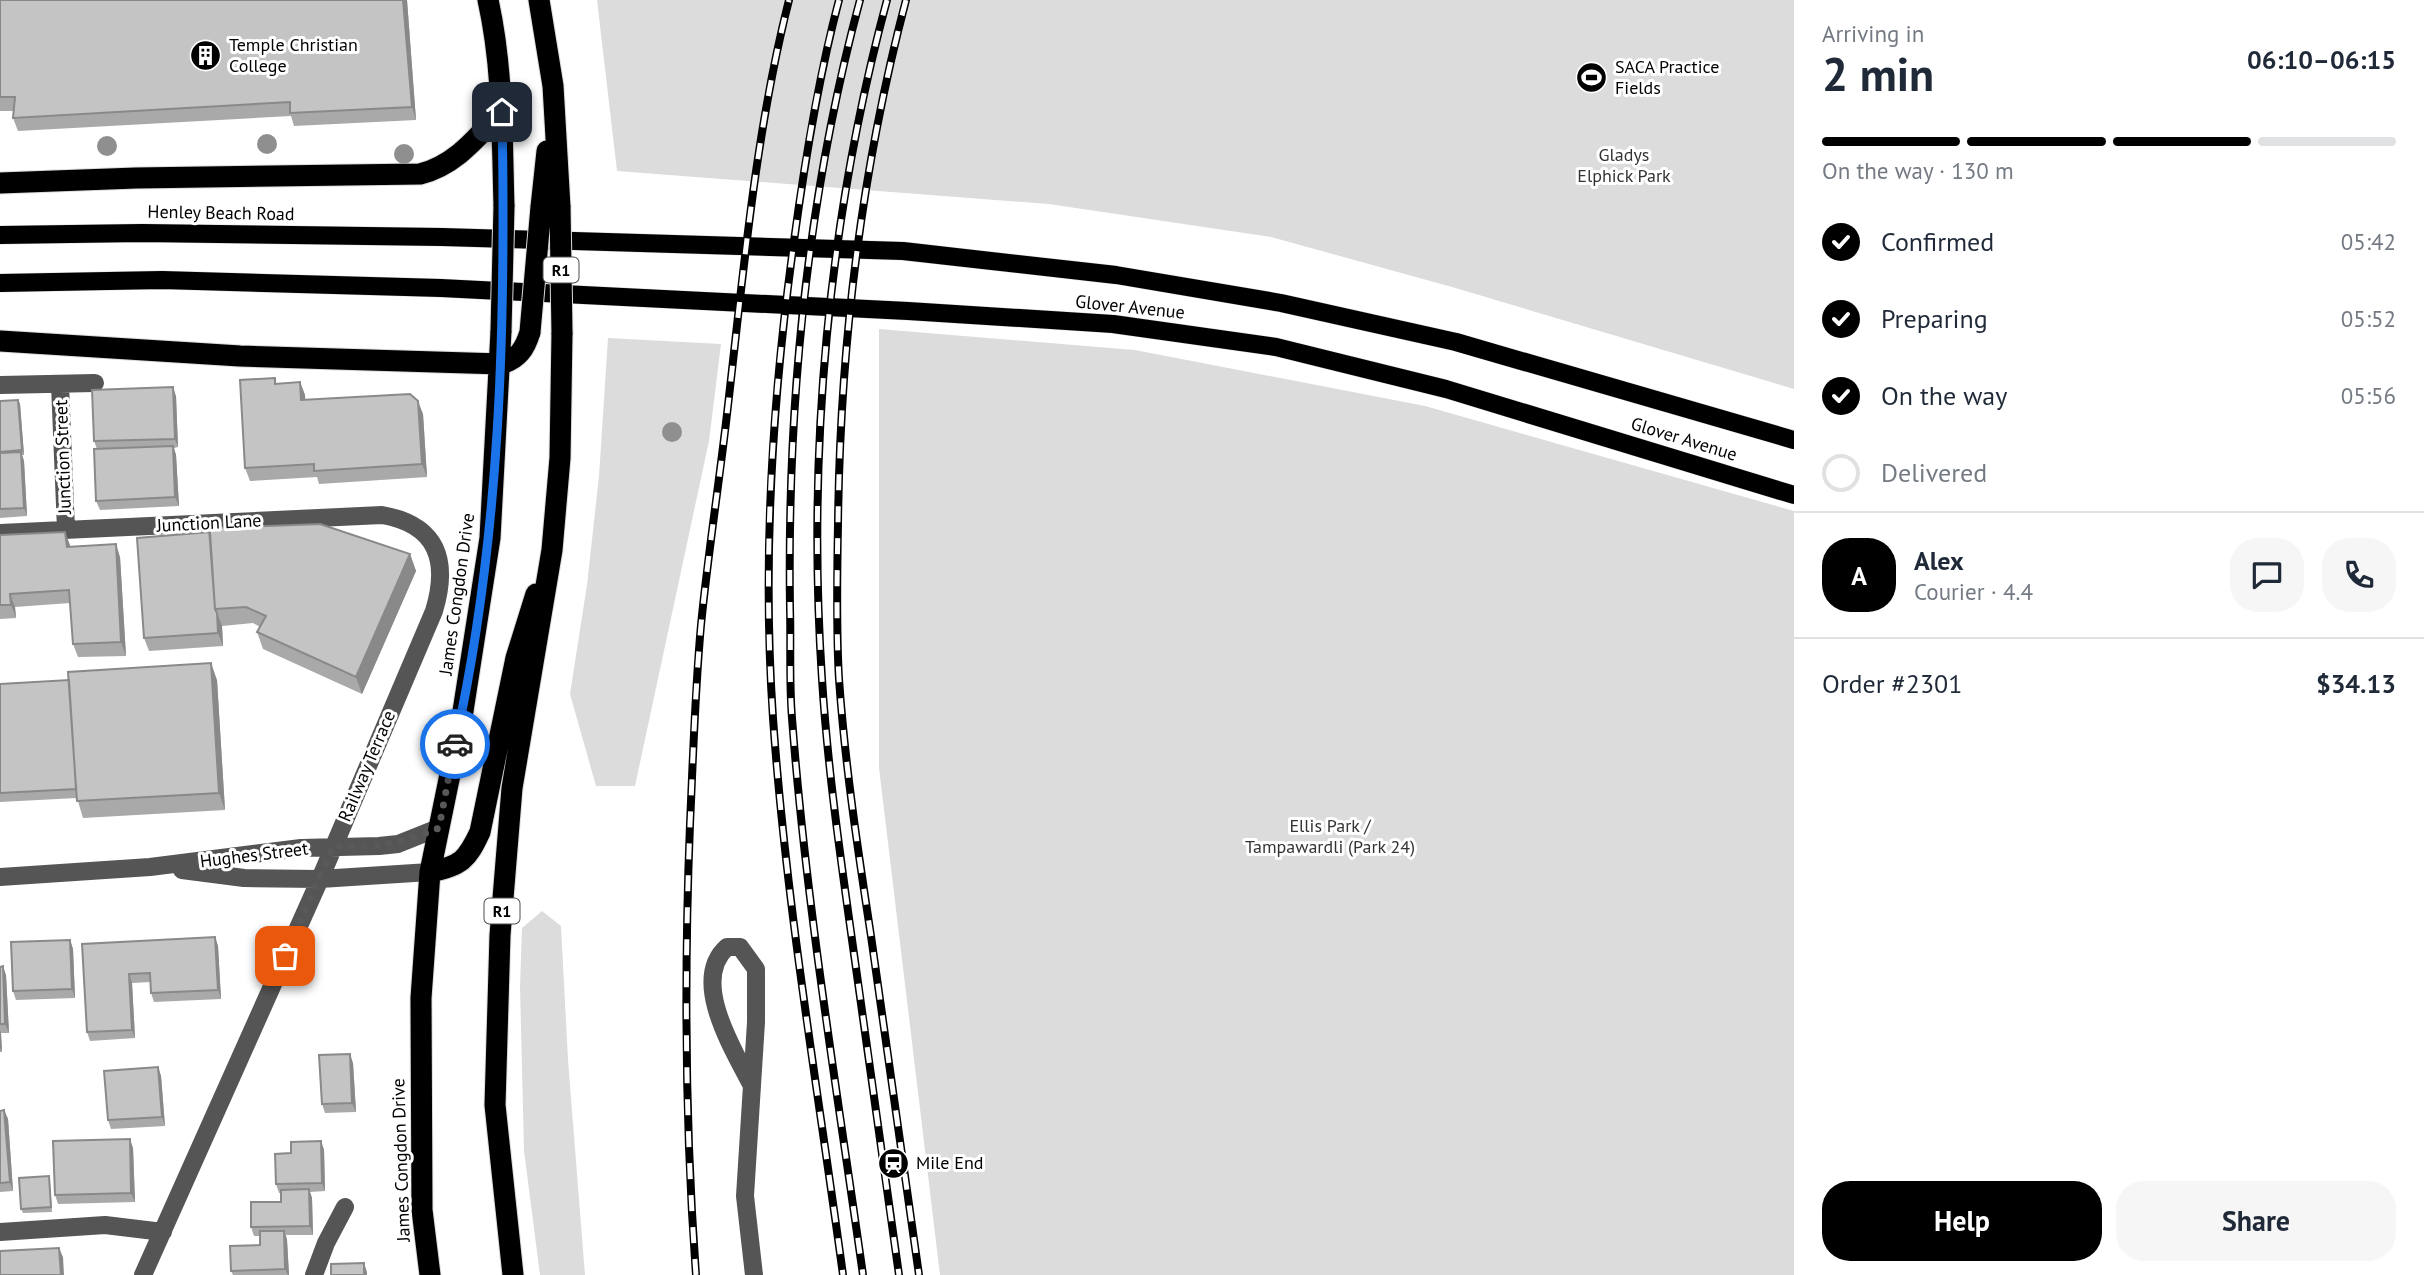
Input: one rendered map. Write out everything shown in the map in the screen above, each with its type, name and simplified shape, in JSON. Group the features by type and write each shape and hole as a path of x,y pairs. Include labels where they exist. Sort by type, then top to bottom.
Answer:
{"highway":[{"name":"James Congdon Drive","path":"430,1275 422,1210 421,998 430,872 463,711 490,538 501,363 504,206 502,112 488,0"},
{"path":"0,341 240,356 501,363 519,355 530,332 551,207 553,86 539,0"},
{"path":"0,183 419,174 442,167 461,154 502,112"},
{"name":"R1","path":"513,1275 495,1105 500,935 512,788 552,550 560,458 562,332 551,207"},
{"path":"430,872 458,864 470,854 480,832 516,658 525,624 552,550"}],"main road":[{"name":"Henley Beach Road","path":"0,234 442,237"},
{"name":"Glover Avenue","path":"442,237 903,251 1116,275 1281,303 1457,342 1794,440"},
{"name":"Glover Avenue","path":"0,284 162,280 441,288 1113,324 1276,347 1446,389 1794,495"}],"street":[{"path":"0,385 60,386 95,383"},
{"name":"Junction Street","path":"60,386 66,529"},
{"name":"Junction Lane","path":"0,533 369,515 395,518 416,525"},
{"name":"Railway Terrace","path":"143,1275 320,878 438,598 441,581 437,554 416,525"},
{"name":"Hughes Street","path":"0,877 150,867 279,850 397,844 439,828"},
{"name":"Hughes Street","path":"150,867 244,877 320,878 430,872"},
{"path":"751,1084 714,1004 713,973 719,954 727,947 740,947 756,969 756,1023 745,1196 754,1275"},
{"path":"314,1275 326,1243 345,1208"},
{"path":"0,1231 105,1225 163,1232"}],"green space":[{"name":"Gladys Elphick Park","path":"597,0 1794,0 1794,389 1452,287 1271,237 1049,204 617,171"},
{"name":"Ellis Park / Tampawardli (Park 24)","path":"879,329 1135,350 1425,406 1794,511 1794,1275 940,1275 879,768"},
{"path":"608,338 721,344 709,441 635,786 596,786 570,694 587,585 599,476"},
{"path":"542,911 561,926 568,1060 585,1275 540,1275 524,1151 520,986 522,928"}],"building":[{"name":"Temple Christian College","path":"0,0 403,0 412,107 290,113 290,102 13,118 15,97 0,97"},
{"path":"275,378 275,384 300,382 301,400 410,394 418,401 422,464 314,471 314,464 245,468 240,380"},
{"path":"173,387 175,439 94,441 92,390"},
{"path":"18,400 22,450 0,452 0,401"},
{"path":"173,446 175,497 96,501 94,449"},
{"path":"21,452 24,508 0,509 0,453"},
{"path":"320,524 410,554 356,677 257,632 266,616 246,607 215,609 209,528"},
{"path":"65,532 67,547 116,544 121,642 73,644 69,590 10,594 11,605 0,605 0,535"},
{"path":"210,532 218,633 144,638 137,538"},
{"path":"211,663 219,793 77,801 68,672"},
{"path":"69,680 76,789 0,793 0,684"},
{"path":"215,937 218,990 151,993 150,973 129,974 132,1030 87,1032 82,944"},
{"path":"70,940 72,989 13,991 11,942"},
{"path":"3,966 5,1024 0,1024 0,967"},
{"path":"350,1054 352,1103 322,1104 319,1055"},
{"path":"158,1067 162,1117 108,1120 104,1071"},
{"path":"4,1110 10,1182 0,1183 0,1111"},
{"path":"130,1139 131,1193 55,1195 53,1141"},
{"path":"321,1141 322,1183 276,1184 275,1154 291,1153 291,1142"},
{"path":"49,1176 51,1207 21,1209 19,1178"},
{"path":"309,1189 310,1226 251,1227 251,1202 281,1202 281,1190"},
{"path":"260,1231 284,1231 285,1269 231,1271 230,1246 260,1245"},
{"path":"59,1248 61,1275 0,1275 0,1251"},
{"path":"364,1263 364,1275 331,1275 331,1264"}],"railway":[{"path":"696,1275 686,994 690,824 699,650 751,206 767,102 789,0"},
{"path":"839,0 813,120 786,301 771,479 769,598 773,718 786,857 843,1275"},
{"path":"860,0 826,149 804,301 792,455 790,608 791,704 805,857 863,1275"},
{"path":"887,0 850,167 827,336 820,422 818,594 822,679 832,785 899,1275"},
{"path":"906,0 877,129 856,260 843,392 837,621 839,679 848,776 919,1275"}],"way so far":[{"path":"285,956 333,846 397,844 439,828 455,744"}],"place":[{"name":"Temple Christian College","path":"206,55"},
{"name":"SACA Practice Fields","path":"1592,77"},
{"name":"Mile End","path":"893,1163"}],"route":[{"path":"455,744 463,711 490,538 502,331 502,112"}]}
